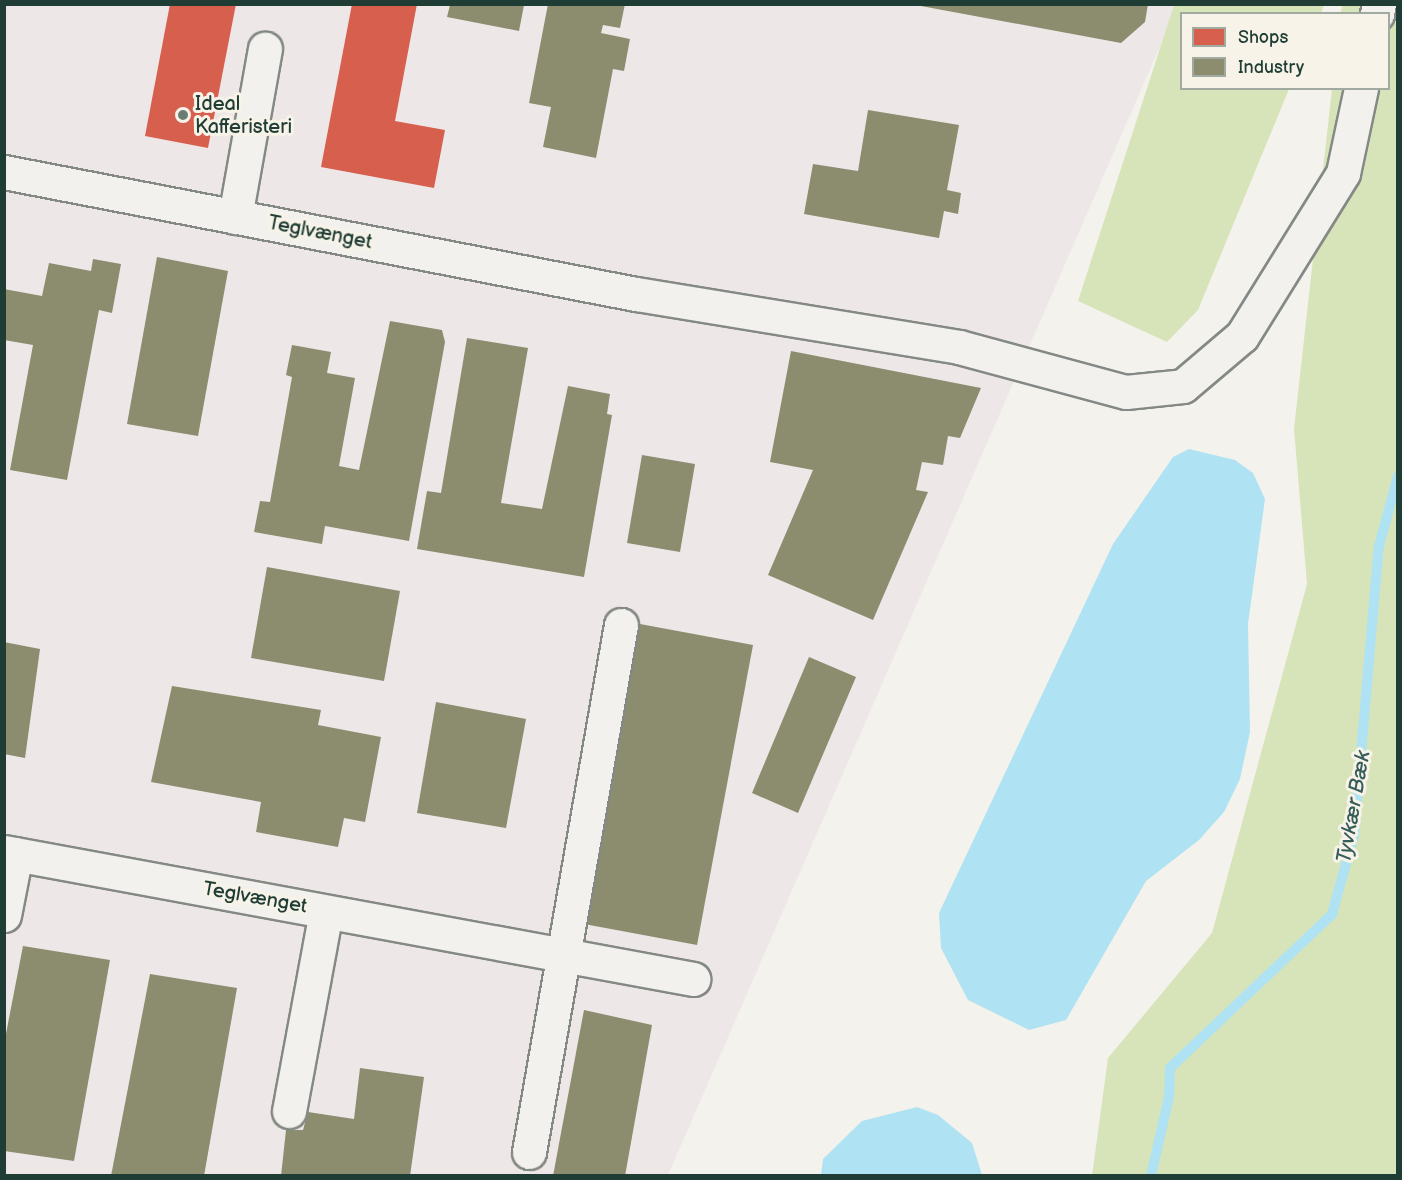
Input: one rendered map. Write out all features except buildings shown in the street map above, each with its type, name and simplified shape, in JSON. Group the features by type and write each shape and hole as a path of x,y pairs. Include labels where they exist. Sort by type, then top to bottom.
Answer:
{"street":[{"path":"235,217 265,49"},
{"name":"Teglvænget","path":"4,172 636,294 959,347 1126,392 1183,386 1242,336 1295,254 1343,173 1361,90"},
{"path":"529,1152 621,626"},
{"path":"4,915 10,853"},
{"name":"Teglvænget","path":"10,853 693,979"},
{"path":"290,1111 326,912"}],"shaded area":[{"path":"5,5 1178,5 668,1175 5,1176"}],"green space":[{"path":"1174,5 1324,5 1321,12 1180,12 1180,90 1289,90 1198,310 1167,342 1078,301"},
{"path":"1342,5 1397,5 1397,1175 1092,1176 1108,1058 1212,933 1307,584 1294,429 1332,90 1390,90 1390,12 1341,12"}],"water":[{"path":"1189,449 1235,460 1253,473 1265,499 1248,624 1250,732 1240,779 1224,812 1199,840 1146,881 1066,1020 1029,1030 968,1000 941,948 939,913 1113,544 1173,457"},
{"path":"917,1107 938,1115 972,1143 982,1175 821,1175 823,1159 862,1121"}],"waterway":[{"name":"Tyvkær Bæk","path":"1151,1176 1169,1097 1170,1068 1332,914 1354,835 1379,546 1398,476"}],"place":[{"name":"Ideal Kafferisteri","path":"183,115"}]}
